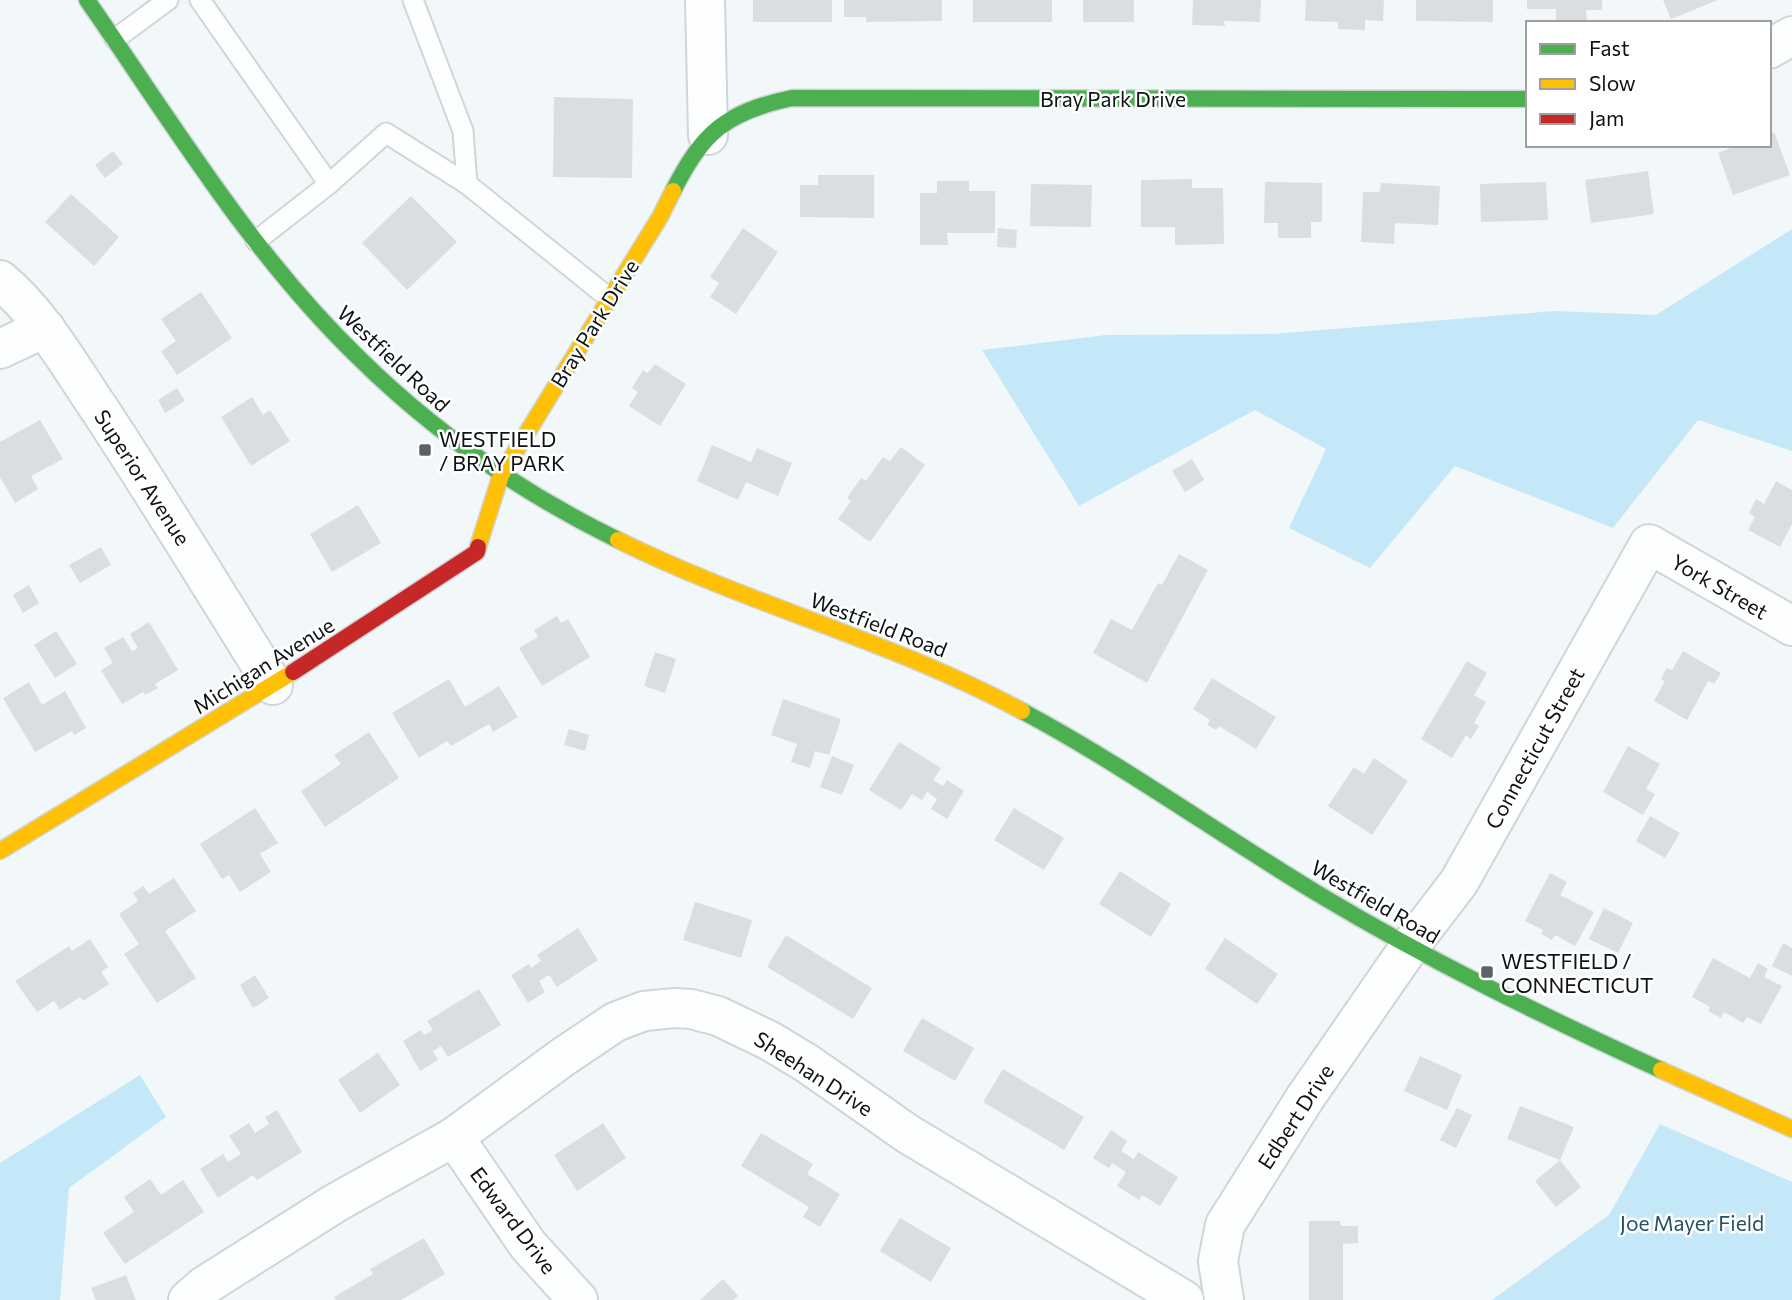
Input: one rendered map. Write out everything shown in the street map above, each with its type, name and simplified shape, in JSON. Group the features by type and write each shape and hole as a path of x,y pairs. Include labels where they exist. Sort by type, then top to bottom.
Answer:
{"main road":[{"name":"Westfield Road","path":"87,0 257,241 306,302 368,369 501,475 557,510 610,538 666,563 895,650 984,691 1106,760 1278,869 1410,946 1533,1011 1792,1129"},
{"name":"Bray Park Drive","path":"501,475 660,217 689,159 708,135 758,105 792,98 1526,99"},
{"name":"Michigan Avenue","path":"0,851 273,685 477,552 501,475"}],"street":[{"path":"705,0 708,135"},
{"path":"1771,48 1792,36"},
{"name":"Superior Avenue","path":"0,280 20,296 45,328 154,492 273,685"},
{"path":"0,349 45,328"},
{"name":"Connecticut Street","path":"1410,946 1459,882 1649,544"},
{"name":"York Street","path":"1649,544 1792,626"},
{"name":"Edbert Drive","path":"1224,1300 1219,1261 1225,1225 1306,1098 1410,946"},
{"name":"Sheehan Drive","path":"188,1300 204,1286 337,1202 454,1137 615,1022 644,1011 691,1009 719,1016 771,1041 908,1134 1184,1300"},
{"name":"Edward Drive","path":"454,1137 528,1245 578,1300"}],"lane":[{"path":"115,39 168,0"},
{"path":"200,0 329,184"},
{"path":"413,0 463,131 467,184"},
{"path":"257,241 329,184 386,133 467,184 609,298"}],"green space":[{"path":"1792,229 1792,451 1698,420 1613,528 1455,466 1370,568 1289,528 1326,449 1255,410 1079,506 982,350 1106,335 1272,334 1554,311 1656,315"},
{"path":"140,1075 166,1117 69,1188 60,1300 0,1300 0,1163"},
{"name":"Joe Mayer Field","path":"1660,1124 1792,1182 1792,1300 1492,1300 1609,1215"}],"building":[{"path":"753,0 832,0 832,22 753,22"},
{"path":"844,0 942,0 942,21 866,22 866,17 844,17"},
{"path":"973,0 1052,0 1052,22 973,22"},
{"path":"1083,0 1134,0 1134,22 1083,22"},
{"path":"1193,0 1261,0 1260,22 1224,21 1225,26 1192,25"},
{"path":"1306,0 1384,0 1383,21 1365,20 1365,30 1338,29 1338,22 1305,21"},
{"path":"1416,0 1493,0 1493,22 1416,21"},
{"path":"1527,0 1602,0 1602,10 1586,10 1587,21 1556,21 1556,9 1527,9"},
{"path":"1663,0 1718,0 1671,19"},
{"path":"554,97 633,99 632,178 553,177"},
{"path":"1774,132 1790,175 1733,195 1718,153 1733,147 1771,147 1771,133"},
{"path":"113,151 123,164 105,178 95,165"},
{"path":"1648,171 1654,214 1591,223 1585,180"},
{"path":"818,175 874,175 874,218 800,217 800,185 818,185"},
{"path":"1192,179 1192,188 1223,188 1224,244 1175,245 1175,227 1141,227 1141,180"},
{"path":"937,181 969,181 969,191 995,191 995,233 947,233 948,245 920,245 920,193 937,193"},
{"path":"1265,182 1322,183 1322,222 1311,222 1311,238 1278,238 1278,223 1264,223"},
{"path":"1546,182 1548,220 1481,222 1480,184"},
{"path":"1381,183 1440,186 1438,225 1395,223 1394,244 1361,242 1363,192 1380,192"},
{"path":"1031,184 1092,185 1091,227 1030,226"},
{"path":"71,194 119,237 94,266 45,222"},
{"path":"411,196 457,242 407,290 362,243"},
{"path":"743,228 778,252 736,314 710,297 719,283 710,277"},
{"path":"998,228 1017,230 1016,248 997,247"},
{"path":"201,292 232,338 177,375 161,351 176,341 161,319"},
{"path":"655,364 686,384 660,426 629,406 638,392 632,388 643,370 648,373"},
{"path":"177,388 185,401 165,413 158,400"},
{"path":"252,397 263,415 270,410 290,441 251,466 221,417"},
{"path":"40,420 63,459 31,476 38,489 15,503 0,477 0,442"},
{"path":"712,445 751,462 757,448 792,463 778,496 746,482 738,500 697,481"},
{"path":"901,447 925,465 870,542 838,519 851,501 847,498 861,478 866,481 883,457 890,461"},
{"path":"1192,459 1204,480 1185,492 1172,471"},
{"path":"1776,481 1792,490 1792,524 1780,547 1748,530 1755,517 1749,513 1756,499 1764,504"},
{"path":"358,505 381,543 332,572 310,534"},
{"path":"101,547 111,565 80,583 69,565"},
{"path":"1179,554 1208,570 1147,683 1093,653 1111,619 1132,630 1158,583 1162,585"},
{"path":"29,585 39,603 23,613 13,595"},
{"path":"557,616 561,623 568,619 590,657 542,686 519,648 538,637 534,630"},
{"path":"149,622 178,670 155,684 158,688 145,695 143,692 122,704 101,670 113,663 104,648 123,637 132,651 138,648 130,634"},
{"path":"56,631 77,664 55,678 34,645"},
{"path":"1683,651 1721,673 1714,684 1708,681 1687,720 1654,701 1665,681 1661,679 1667,668 1672,670"},
{"path":"655,652 676,659 665,693 644,686"},
{"path":"1467,661 1487,673 1474,695 1486,702 1474,723 1479,726 1471,739 1466,735 1452,758 1421,739"},
{"path":"1212,678 1276,717 1256,749 1219,726 1216,730 1207,725 1210,720 1193,709"},
{"path":"449,679 465,707 499,686 518,717 493,732 489,724 451,746 447,741 419,758 392,713"},
{"path":"29,682 42,705 65,691 86,728 74,735 72,731 35,752 3,698"},
{"path":"783,699 841,719 829,755 815,751 810,768 791,762 797,744 771,735"},
{"path":"569,729 589,735 585,751 564,745"},
{"path":"369,732 399,778 325,827 301,791 341,764 334,755"},
{"path":"899,742 941,768 933,780 943,786 947,780 964,791 947,819 931,809 937,799 927,792 922,800 912,794 901,810 869,790"},
{"path":"1628,746 1660,764 1646,789 1655,794 1643,815 1603,792"},
{"path":"832,756 854,765 842,795 820,787"},
{"path":"1374,758 1408,781 1372,835 1328,806 1354,767 1364,774"},
{"path":"255,808 278,843 260,854 271,872 240,892 229,875 222,879 200,844"},
{"path":"1014,808 1064,838 1044,870 994,840"},
{"path":"1650,816 1680,833 1665,858 1636,841"},
{"path":"1120,871 1171,904 1151,937 1099,904"},
{"path":"1550,873 1567,882 1560,895 1594,912 1575,946 1555,935 1552,940 1541,934 1543,930 1525,921"},
{"path":"174,878 196,911 165,931 196,978 157,1003 124,954 139,944 119,914 138,901 133,893 143,886 149,894"},
{"path":"695,902 752,920 741,958 683,940"},
{"path":"1604,908 1633,923 1618,953 1589,939"},
{"path":"578,928 598,960 557,987 549,975 539,981 545,992 528,1003 511,975 529,964 531,968 541,961 537,955"},
{"path":"786,935 872,988 853,1019 767,967"},
{"path":"1225,938 1278,974 1257,1004 1205,969"},
{"path":"90,939 108,967 101,972 109,984 83,1001 80,997 60,1010 54,1001 37,1012 15,981 69,946 72,951"},
{"path":"1783,943 1792,948 1792,976 1772,966"},
{"path":"1713,958 1750,978 1758,963 1768,969 1764,977 1782,986 1761,1024 1747,1017 1743,1023 1724,1012 1721,1018 1708,1011 1710,1007 1692,997"},
{"path":"255,975 269,998 253,1008 240,985"},
{"path":"479,989 501,1025 448,1057 441,1046 433,1051 438,1060 420,1071 403,1041 421,1030 424,1035 433,1030 427,1021"},
{"path":"922,1018 974,1048 955,1081 903,1051"},
{"path":"378,1053 400,1085 360,1113 338,1080"},
{"path":"1420,1056 1462,1075 1447,1110 1404,1091"},
{"path":"1003,1069 1084,1117 1064,1150 983,1102"},
{"path":"1520,1106 1574,1127 1560,1160 1507,1139"},
{"path":"1457,1108 1472,1115 1456,1148 1440,1140"},
{"path":"277,1110 302,1152 257,1180 253,1175 218,1198 200,1169 223,1154 228,1162 241,1154 229,1136 249,1123 255,1133 269,1124 265,1117"},
{"path":"603,1123 626,1158 577,1191 554,1155"},
{"path":"1111,1130 1127,1141 1121,1151 1134,1159 1138,1152 1178,1177 1160,1206 1142,1195 1139,1200 1117,1186 1126,1172 1112,1163 1109,1168 1093,1158"},
{"path":"761,1133 813,1164 807,1174 840,1194 820,1227 803,1217 809,1207 741,1166"},
{"path":"1560,1160 1581,1187 1556,1207 1535,1181"},
{"path":"150,1179 161,1195 183,1180 204,1212 125,1264 103,1233 134,1212 124,1197"},
{"path":"900,1218 951,1248 931,1282 880,1251"},
{"path":"1309,1221 1340,1221 1341,1226 1358,1226 1358,1243 1343,1244 1343,1300 1309,1300"},
{"path":"424,1238 445,1274 401,1300 336,1300 334,1297 373,1274 370,1269"},
{"path":"126,1275 136,1300 96,1300 91,1288"},
{"path":"723,1279 738,1296 733,1300 700,1300"}],"traffic: fast":[{"path":"87,0 214,186 248,231 320,318 359,358 418,411 481,460 582,522 618,540"},
{"path":"673,191 695,154 719,128 750,110 792,98 1526,99"},
{"path":"1022,711 1403,943 1574,1030 1661,1070"}],"traffic: slow":[{"path":"478,547 501,475 660,217 673,191"},
{"path":"618,540 718,584 922,664 1022,711"},
{"path":"0,851 293,672"},
{"path":"1661,1070 1792,1129"}],"traffic: jam":[{"path":"293,672 477,552 478,547"}],"place":[{"name":"WESTFIELD / BRAY PARK","path":"425,450"},
{"name":"WESTFIELD / CONNECTICUT","path":"1487,972"}]}
